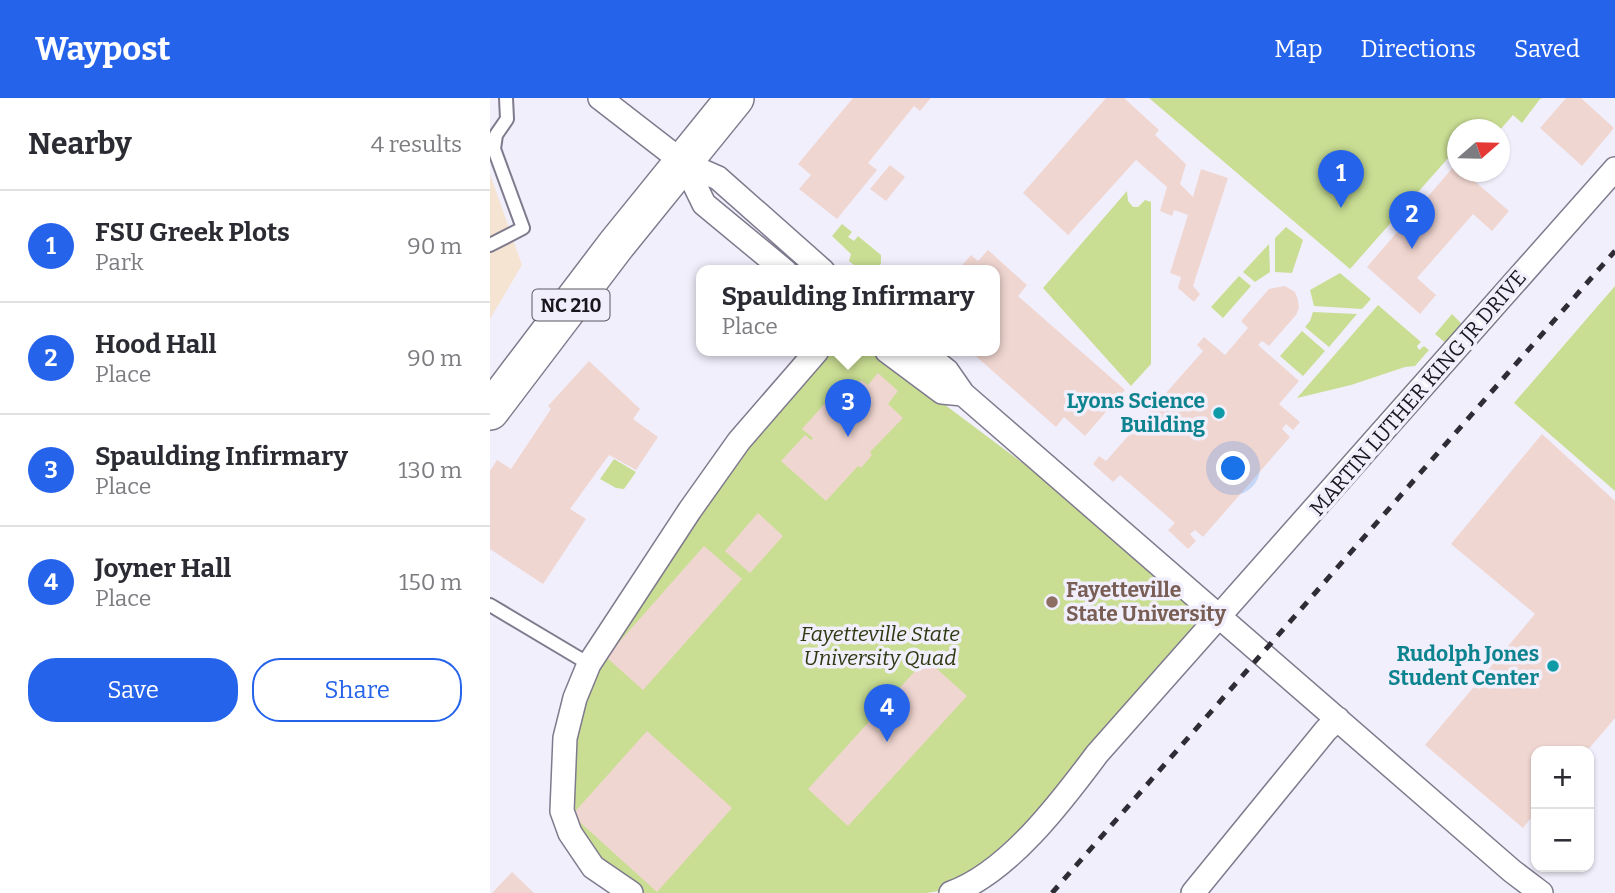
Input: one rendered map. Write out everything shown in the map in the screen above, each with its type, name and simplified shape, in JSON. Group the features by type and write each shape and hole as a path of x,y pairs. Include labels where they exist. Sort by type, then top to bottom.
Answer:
{"main road":[{"name":"NC 210","path":"490,411 616,245 735,98"}],"street":[{"path":"600,98 684,163 718,178 816,265"},
{"path":"684,163 704,204 778,265"},
{"name":"MARTIN LUTHER KING JR DRIVE","path":"951,893 974,884 1021,844 1615,169"},
{"path":"631,893 593,867 570,833 562,811 565,738 575,698 589,664 682,521 739,441 813,356"},
{"path":"894,356 942,391 963,394"},
{"path":"928,356 947,372 963,394 1519,877 1541,893"},
{"path":"1193,893 1326,730 1338,719"}],"lane":[{"path":"490,245 523,228 494,149 496,135 507,119 506,98"},
{"path":"490,605 589,664"}],"shaded area":[{"path":"490,174 522,265 490,319"}],"green space":[{"path":"1149,98 1543,98 1522,123 1513,115 1510,119 1447,119 1447,159 1350,269"},
{"path":"1127,191 1128,201 1133,207 1138,207 1145,200 1151,202 1151,364 1131,386 1043,288"},
{"path":"842,224 852,232 848,237 854,241 858,236 881,255 880,265 854,265 849,261 851,254 832,236"},
{"path":"1286,227 1303,240 1292,273 1275,272 1275,238"},
{"path":"1269,244 1270,272 1255,282 1243,272"},
{"path":"1340,273 1371,299 1362,309 1314,306 1310,290"},
{"path":"1239,276 1251,286 1223,318 1211,307"},
{"path":"1615,286 1615,491 1514,403"},
{"path":"1378,305 1421,342 1417,346 1419,350 1424,346 1429,350 1415,366 1297,398"},
{"path":"1313,312 1357,314 1329,347 1305,327"},
{"path":"1452,314 1463,325 1448,345 1435,334"},
{"path":"1302,331 1325,351 1303,376 1280,356"},
{"name":"Fayetteville State University Quad","path":"815,356 880,356 1072,500 1211,619 990,869 947,890 926,893 632,893 572,836 574,706 607,637"},
{"path":"614,459 636,472 624,489 616,488 600,479"}],"building":[{"path":"853,98 931,98 920,111 914,106 868,163 877,170 837,219 799,189 811,175 798,164"},
{"path":"1106,98 1124,98 1159,130 1155,135 1186,164 1180,184 1193,197 1201,169 1228,178 1193,286 1200,294 1194,302 1178,288 1181,277 1170,273 1188,215 1174,210 1172,216 1160,211 1167,187 1136,160 1068,235 1023,193"},
{"path":"1566,98 1581,98 1614,128 1582,166 1540,128"},
{"path":"890,165 905,177 886,201 870,189"},
{"path":"1447,174 1447,182 1476,182 1509,211 1492,231 1473,214 1417,278 1436,295 1420,314 1367,267"},
{"path":"988,250 1027,285 1018,296 1125,390 1085,436 1064,417 1056,427 976,356 1000,356 1000,265 962,265 971,255 978,261"},
{"name":"Lyons Science Building","path":"1285,286 1295,292 1299,308 1296,315 1269,346 1262,341 1258,345 1299,381 1279,404 1300,422 1293,430 1286,424 1282,429 1290,437 1203,537 1195,530 1190,534 1196,541 1188,549 1168,530 1175,523 1120,475 1113,482 1093,464 1099,456 1106,461 1203,351 1197,345 1204,337 1225,355 1248,328 1241,321 1269,289"},
{"path":"589,361 640,409 633,419 658,437 636,470 609,455 570,509 586,519 543,584 490,549 490,471 497,460 511,469 551,409 548,406"},
{"path":"878,373 898,391 888,404 903,418 870,452 872,455 861,468 858,466 826,501 781,461 805,435 811,440 813,438 802,429 828,400 839,410 841,408 838,405 861,380 868,385"},
{"name":"Rudolph Jones Student Center","path":"1542,434 1615,501 1615,718 1591,746 1531,746 1531,818 1523,828 1425,745 1535,614 1451,544"},
{"path":"758,513 783,536 750,573 725,551"},
{"path":"704,546 742,579 643,690 606,657"},
{"path":"926,659 967,696 848,826 808,789"},
{"path":"647,731 732,808 657,892 572,815"},
{"path":"512,872 534,893 492,893"}],"railway":[{"path":"1052,893 1615,251"}],"place":[{"name":"FSU Greek Plots","path":"1341,208"},
{"name":"Hood Hall","path":"1412,249"},
{"name":"Lyons Science Building","path":"1219,413"},
{"name":"Spaulding Infirmary","path":"848,437"},
{"name":"Fayetteville State University","path":"1052,602"},
{"name":"Rudolph Jones Student Center","path":"1553,666"},
{"name":"Joyner Hall","path":"887,742"}]}
